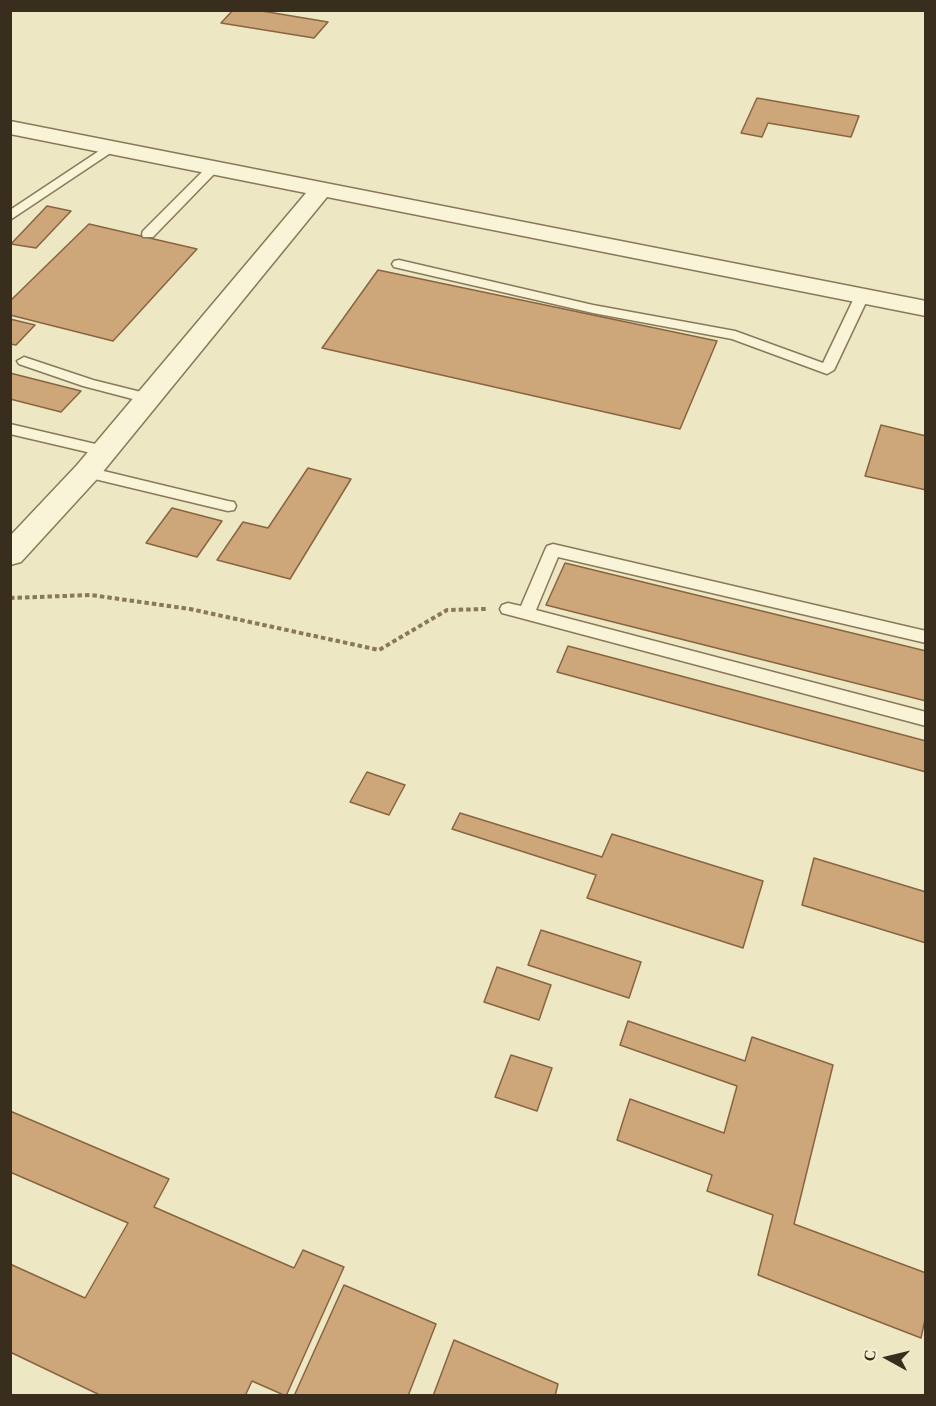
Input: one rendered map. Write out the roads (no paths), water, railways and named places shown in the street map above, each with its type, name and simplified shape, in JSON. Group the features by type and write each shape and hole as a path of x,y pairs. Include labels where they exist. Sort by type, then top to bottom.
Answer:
{"street":[{"path":"10,127 926,309"},
{"path":"10,555 87,472 322,188"}],"lane":[{"path":"10,216 111,147"},
{"path":"148,234 214,167"},
{"path":"399,264 593,309 735,335 827,370 862,296"},
{"path":"24,361 88,383 148,398"},
{"path":"10,429 104,451"},
{"path":"87,472 228,506"},
{"path":"526,614 553,550 926,637"},
{"path":"508,609 926,719"}]}
